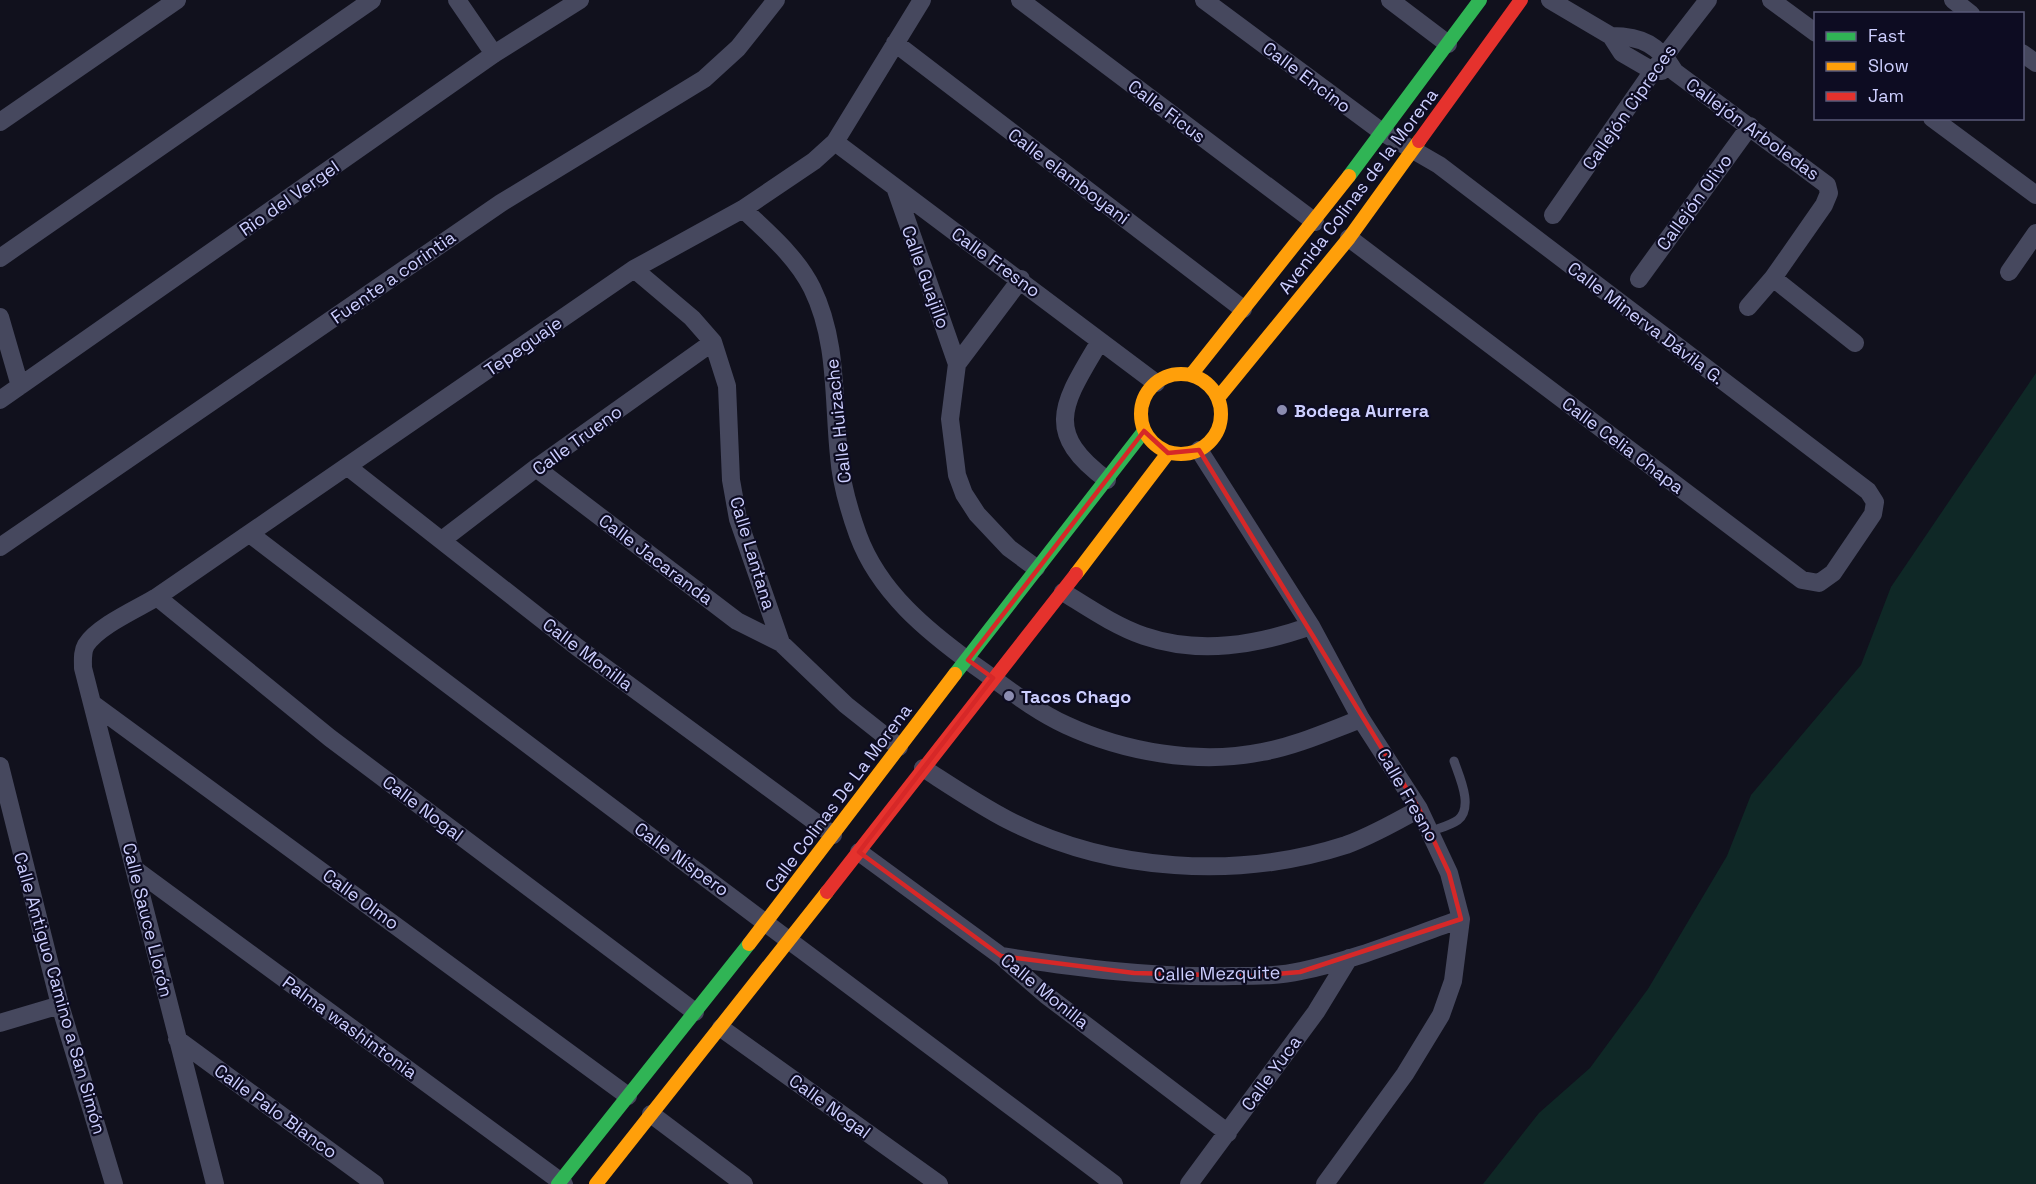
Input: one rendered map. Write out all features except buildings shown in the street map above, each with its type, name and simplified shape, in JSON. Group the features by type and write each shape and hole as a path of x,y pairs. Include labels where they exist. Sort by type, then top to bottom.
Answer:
{"street":[{"path":"0,122 177,0"},
{"path":"0,258 372,0"},
{"path":"457,0 494,54"},
{"name":"Rio del Vergel","path":"0,400 494,54 580,0"},
{"name":"Fuente a corintia","path":"0,547 501,203 704,79 738,48 776,0"},
{"name":"Tepeguaje","path":"82,656 93,637 250,534 634,269 743,209 814,161 835,142 922,0"},
{"name":"Calle Ficus","path":"1020,0 1315,222"},
{"name":"Calle Encino","path":"1204,0 1382,132 1412,150"},
{"path":"1390,0 1448,44"},
{"name":"Avenida Colinas de la Morena","path":"1191,375 1315,222 1480,0"},
{"name":"Avenida Colinas de la Morena","path":"1218,398 1349,238 1521,0"},
{"name":"Callejón Arboledas","path":"1550,0 1611,36 1622,53 1653,71 1675,72"},
{"name":"Callejón Cipreces","path":"1553,215 1653,71 1708,0"},
{"path":"1771,0 1814,32"},
{"path":"1953,0 1968,12"},
{"name":"Callejón Arboledas","path":"1611,36 1631,36 1665,55 1675,72 1817,175 1829,189 1824,205 1773,278"},
{"name":"Calle elamboyani","path":"895,43 1243,309"},
{"path":"1935,120 2036,195"},
{"name":"Callejón Olivo","path":"1639,279 1750,126"},
{"name":"Calle Fresno","path":"835,142 896,190 1021,279 1156,383"},
{"name":"Calle Minerva Dávila G.","path":"1412,150 1439,165 1858,484 1875,502"},
{"name":"Calle Guajillo","path":"896,190 957,363 950,419 957,475 964,494 977,514 1009,548 1036,568"},
{"name":"Calle Huizache","path":"743,209 790,255 811,287 826,324 833,361 839,458 847,499 858,537 884,582 908,612 933,635 1064,725 1135,749 1176,754 1260,753 1301,742 1361,719"},
{"path":"2009,272 2036,233"},
{"name":"Calle Celia Chapa","path":"1349,238 1802,580 1819,583 1833,573 1873,514 1875,502"},
{"name":"Calle Lantana","path":"634,269 692,318 713,342 727,386 730,459 738,519 781,643 846,705 899,747"},
{"path":"1748,307 1773,278 1855,343"},
{"name":"Calle Guajillo","path":"957,363 1021,279"},
{"path":"0,317 20,387"},
{"path":"1100,340 1071,392 1066,428 1067,439 1078,456 1107,480"},
{"name":"Calle Trueno","path":"442,540 536,468 713,342"},
{"path":"1179,374 1191,375 1202,380 1218,398 1221,423 1209,444 1198,450 1189,454 1168,453 1158,448 1144,431 1140,410 1143,400 1156,383 1179,374"},
{"name":"Calle Colinas De La Morena","path":"561,1183 767,921 1036,568 1144,431"},
{"name":"Calle Fresno","path":"1198,450 1311,626 1361,719 1432,831 1449,873 1461,919 1453,981 1441,1015 1405,1074 1325,1184"},
{"path":"596,1184 860,852 993,678 1063,592 1168,453"},
{"name":"Calle Monilla","path":"348,467 577,647 833,835"},
{"name":"Calle Jacaranda","path":"536,468 737,621 781,643"},
{"name":"Calle Níspero","path":"250,534 529,748 767,921 1114,1184"},
{"path":"1063,592 1144,636 1179,644 1220,647 1252,644 1311,626"},
{"name":"Calle Nogal","path":"157,597 330,738 695,1012"},
{"name":"Calle Sauce Llorón","path":"82,656 82,668 136,870 215,1184"},
{"name":"Calle Olmo","path":"93,704 628,1096"},
{"name":"Calle Antiguo Camino a San Simón","path":"0,766 60,1005 114,1184"},
{"path":"923,768 1010,821 1086,849 1157,864 1213,866 1263,863 1312,854 1348,844 1419,809"},
{"name":"Calle Monilla","path":"860,852 1001,956 1046,995 1228,1133"},
{"name":"Palma washintonia","path":"136,870 561,1183"},
{"name":"Calle Mezquite","path":"1001,956 1068,966 1196,977 1300,972 1349,958 1461,919"},
{"name":"Calle Yuca","path":"1189,1184 1316,1011 1349,958"},
{"path":"0,1023 60,1005"},
{"name":"Calle Nogal","path":"721,1028 939,1184"},
{"name":"Calle Palo Blanco","path":"177,1040 375,1184"},
{"path":"651,1114 744,1184"}],"lane":[{"path":"1432,831 1458,820 1462,814 1463,792 1454,761"}],"highlighted area":[{"path":"1144,431 1168,453 1199,450 1419,809 1449,873 1461,919 1300,972 1252,976 1134,973 1001,956 859,852 993,678 968,660"}],"green space":[{"path":"2036,373 2036,1184 1483,1184 1539,1113 1590,1068 1648,989 1727,856 1751,795 1861,665 1891,587"}],"traffic: fast":[{"path":"1349,176 1480,0"},
{"path":"955,674 1144,431"},
{"path":"558,1184 749,944"}],"traffic: slow":[{"path":"1218,398 1349,238 1419,141"},
{"path":"1191,375 1349,176"},
{"path":"1181,374 1196,377 1209,386 1218,399 1221,414 1218,429 1209,442 1196,451 1181,454 1166,451 1153,442 1144,429 1141,414 1144,399 1153,386 1166,377 1181,374"},
{"path":"1076,574 1168,453"},
{"path":"749,944 955,674"},
{"path":"596,1184 827,892"}],"traffic: jam":[{"path":"1419,141 1521,0"},
{"path":"827,892 1076,574"}],"place":[{"name":"Bodega Aurrera","path":"1282,410"},
{"name":"Tacos Chago","path":"1009,696"}]}
